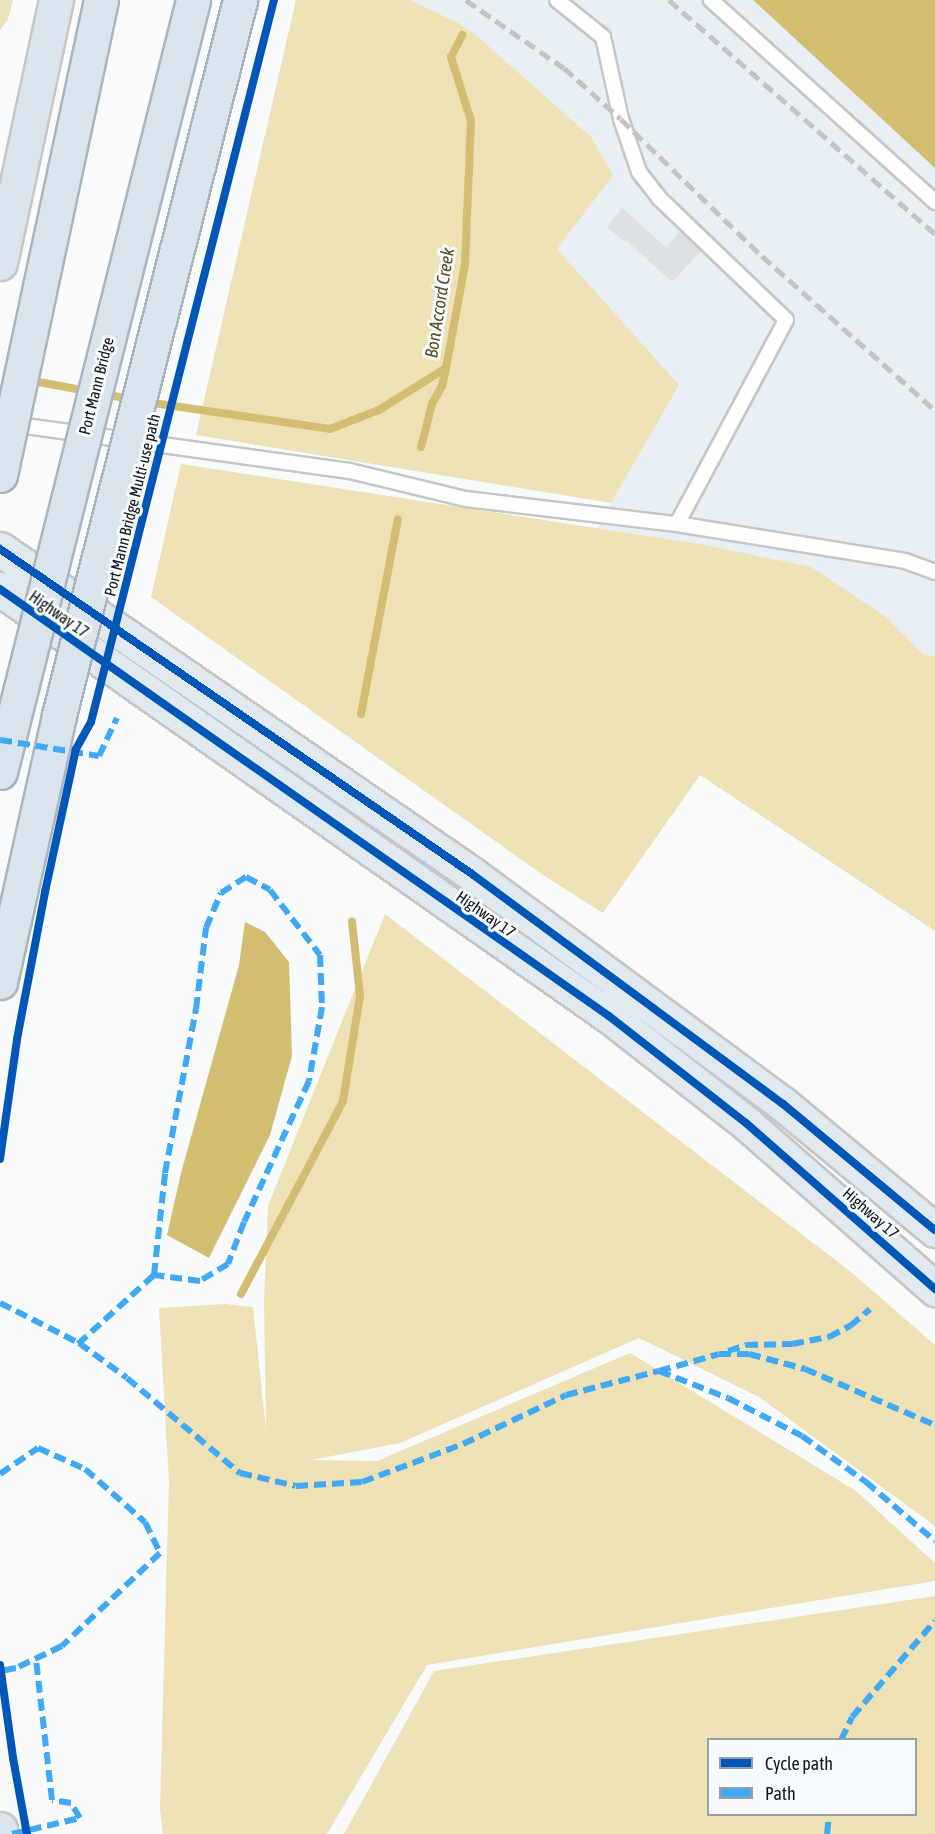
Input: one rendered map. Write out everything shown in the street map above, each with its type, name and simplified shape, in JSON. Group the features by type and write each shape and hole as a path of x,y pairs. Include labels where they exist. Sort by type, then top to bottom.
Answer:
{"highway":[{"path":"0,263 56,0"},
{"path":"0,475 101,0"},
{"name":"Port Mann Bridge","path":"0,772 193,0"},
{"path":"0,982 59,715 240,0"},
{"name":"Highway 17","path":"0,549 472,874 783,1104 935,1230"},
{"name":"Highway 17","path":"0,589 609,1016 746,1123 935,1289"},
{"path":"0,1829 1,1834"}],"lane":[{"path":"557,0 603,37 621,119 639,172 659,198 786,320 677,524"},
{"path":"711,0 935,202"},
{"path":"0,423 350,471 466,499 677,524 905,561 935,572"}],"shaded area":[{"path":"0,0 13,0 8,19 0,30"},
{"path":"296,0 410,0 458,23 476,35 591,137 613,175 557,249 679,385 611,503 196,435"},
{"path":"410,0 753,0 935,168 935,656 924,655 886,617 700,544 597,528 678,385 557,249 431,11"},
{"path":"753,0 935,0 935,168"},
{"path":"181,464 700,544 811,567 886,617 924,655 935,656 935,931 700,775 603,913 543,875 151,597"},
{"path":"385,914 851,1272 935,1345 935,1526 759,1397 639,1338 400,1443 311,1460 377,1461 630,1353 856,1491 935,1563 935,1581 427,1665 327,1834 163,1834 160,1809 169,1482 159,1308 225,1304 253,1307 266,1430 264,1302 268,1206"},
{"path":"245,922 265,932 289,962 292,1056 270,1135 209,1258 167,1235 181,1173 239,965"},
{"path":"935,1596 935,1834 344,1834 434,1671"}],"building":[{"path":"622,208 666,247 680,231 701,251 672,282 626,240 625,242 607,227"}],"waterway":[{"name":"Bon Accord Creek","path":"146,402 330,429 379,410 446,368 465,264 471,121 451,57 462,35"},
{"path":"421,447 432,404 442,386 446,368"},
{"name":"Bon Accord Creek","path":"28,380 87,391"},
{"name":"Bon Accord Creek","path":"101,394 131,399"},
{"path":"361,714 398,519"},
{"path":"241,1294 343,1101 360,996 352,921"}],"railway":[{"path":"466,0 564,68 621,119 762,256 935,410"},
{"path":"669,0 935,234"}],"marked path":[{"path":"0,740 99,756 117,718"},
{"path":"78,1344 154,1275 165,1173 196,1009 206,928 221,893 246,877 270,890 320,955 322,1007 309,1081 244,1222 228,1264 200,1281 154,1275"},
{"path":"0,1303 79,1343 127,1378 240,1473 296,1486 362,1482 463,1444 566,1395 659,1371 728,1398 802,1436 866,1482 935,1541"},
{"path":"728,1351 746,1345 792,1344 829,1337 850,1326 870,1309"},
{"path":"659,1371 719,1354 749,1354 805,1369 935,1425"},
{"path":"0,1474 38,1448 85,1469 145,1522 160,1553 62,1646 16,1668 0,1671"},
{"path":"842,1738 852,1717 935,1621"},
{"path":"12,1834 80,1818 71,1803 52,1800 36,1659"},
{"path":"827,1834 829,1816"}],"cycle path":[{"name":"Port Mann Bridge Multi-use path","path":"0,1159 17,1039 45,892 76,749 91,722 274,0"},
{"path":"0,549 472,874 783,1104 935,1230"},
{"path":"0,589 609,1016 746,1123 935,1289"},
{"path":"0,1665 13,1758 27,1834"}]}
